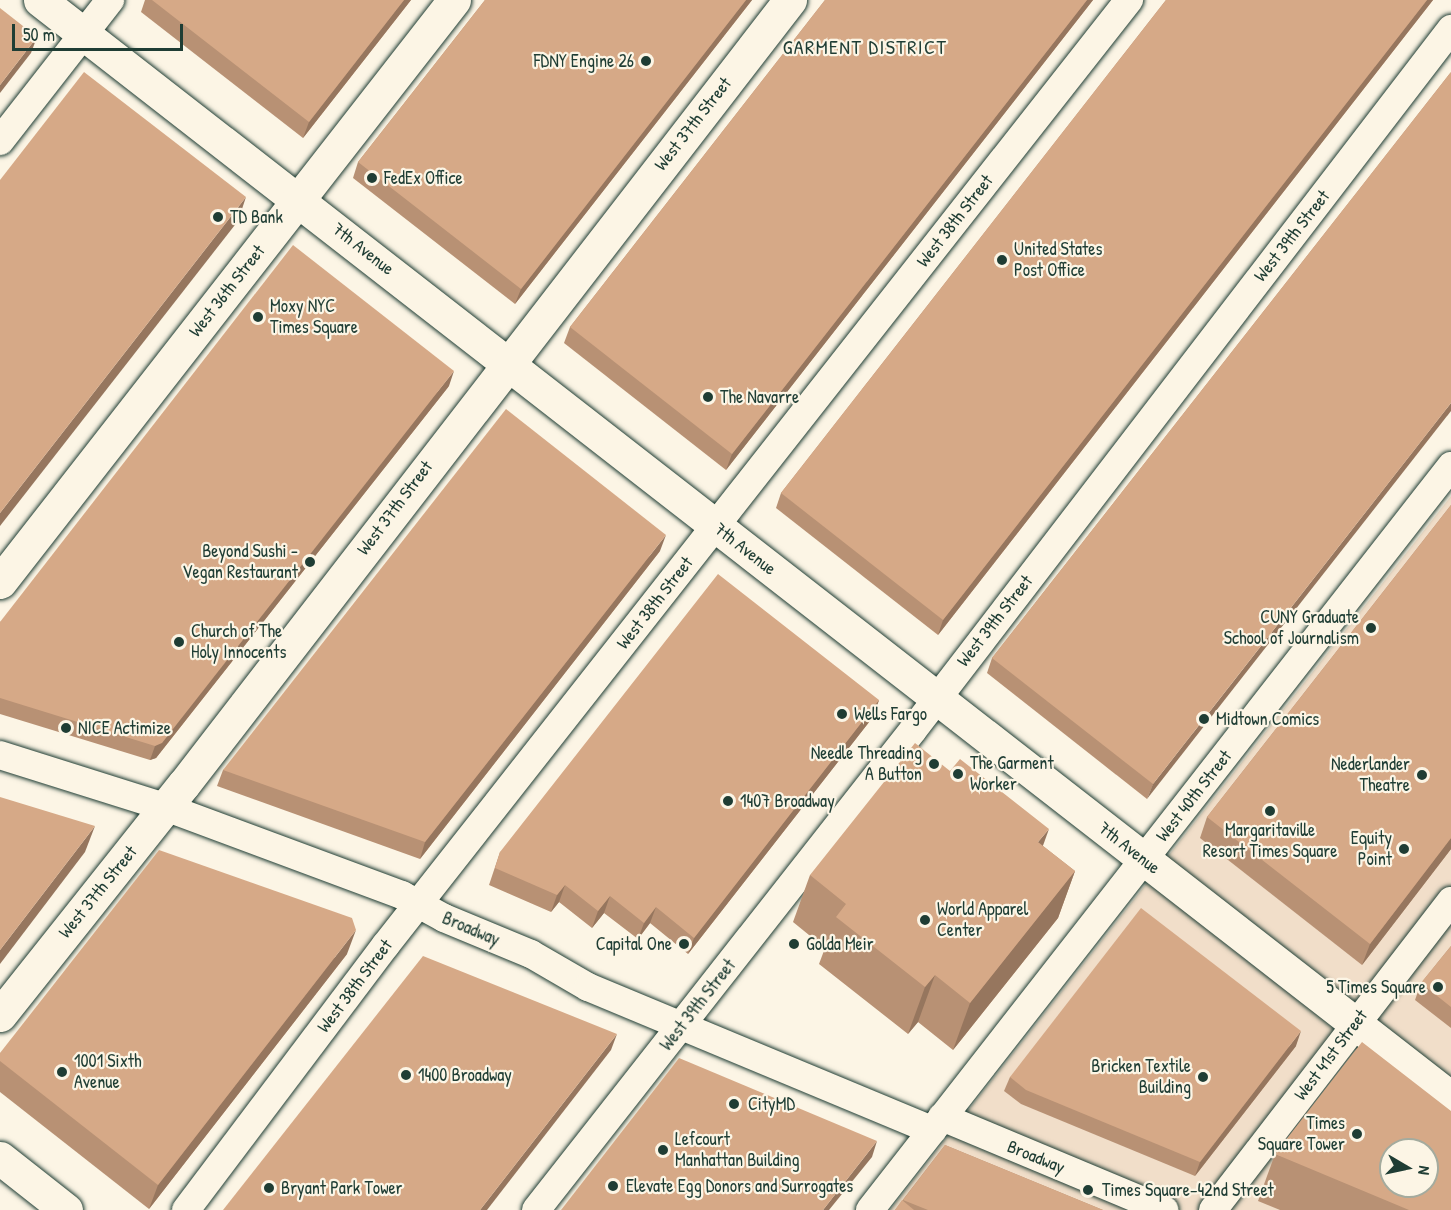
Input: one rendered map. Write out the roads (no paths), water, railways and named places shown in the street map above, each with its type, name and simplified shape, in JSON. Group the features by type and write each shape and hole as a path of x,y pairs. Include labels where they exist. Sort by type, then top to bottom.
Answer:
{"main road":[{"name":"7th Avenue","path":"40,0 300,199 936,699 1356,1022 1451,1098"},
{"name":"West 36th Street","path":"0,582 454,0"},
{"name":"West 37th Street","path":"0,1015 165,807 507,362 790,0"},
{"path":"0,1158 66,1210"}],"street":[{"path":"0,141 110,0"},
{"name":"West 38th Street","path":"186,1210 418,904 1129,0"},
{"name":"West 39th Street","path":"536,1210 936,699 1451,29"},
{"name":"West 40th Street","path":"870,1210 1451,466"},
{"name":"Broadway","path":"0,755 165,807 418,904 531,954 588,987 682,1026 1164,1210"},
{"name":"West 41st Street","path":"1213,1210 1451,901"}],"place":[{"name":"FDNY Engine 26","path":"646,61"},
{"name":"FedEx Office","path":"372,178"},
{"name":"TD Bank","path":"218,217"},
{"name":"United States Post Office","path":"1002,260"},
{"name":"Moxy NYC Times Square","path":"258,317"},
{"name":"The Navarre","path":"708,397"},
{"name":"Beyond Sushi - Vegan Restaurant","path":"310,562"},
{"name":"CUNY Graduate School of Journalism","path":"1371,628"},
{"name":"Church of The Holy Innocents","path":"179,642"},
{"name":"Wells Fargo","path":"842,714"},
{"name":"Midtown Comics","path":"1204,719"},
{"name":"NICE Actimize","path":"66,728"},
{"name":"Needle Threading A Button","path":"934,764"},
{"name":"The Garment Worker","path":"958,774"},
{"name":"Nederlander Theatre","path":"1422,775"},
{"name":"1407 Broadway","path":"728,801"},
{"name":"Margaritaville Resort Times Square","path":"1270,811"},
{"name":"Equity Point","path":"1404,849"},
{"name":"World Apparel Center","path":"925,920"},
{"name":"Capital One","path":"684,944"},
{"name":"Golda Meir","path":"794,944"},
{"name":"5 Times Square","path":"1438,987"},
{"name":"1001 Sixth Avenue","path":"62,1072"},
{"name":"1400 Broadway","path":"406,1075"},
{"name":"Bricken Textile Building","path":"1203,1077"},
{"name":"CityMD","path":"734,1104"},
{"name":"Times Square Tower","path":"1357,1134"},
{"name":"Lefcourt Manhattan Building","path":"663,1150"},
{"name":"Elevate Egg Donors and Surrogates","path":"613,1186"},
{"name":"Bryant Park Tower","path":"269,1188"},
{"name":"Times Square–42nd Street","path":"1088,1190"}],"district":[{"name":"GARMENT DISTRICT","path":"865,46"}]}
